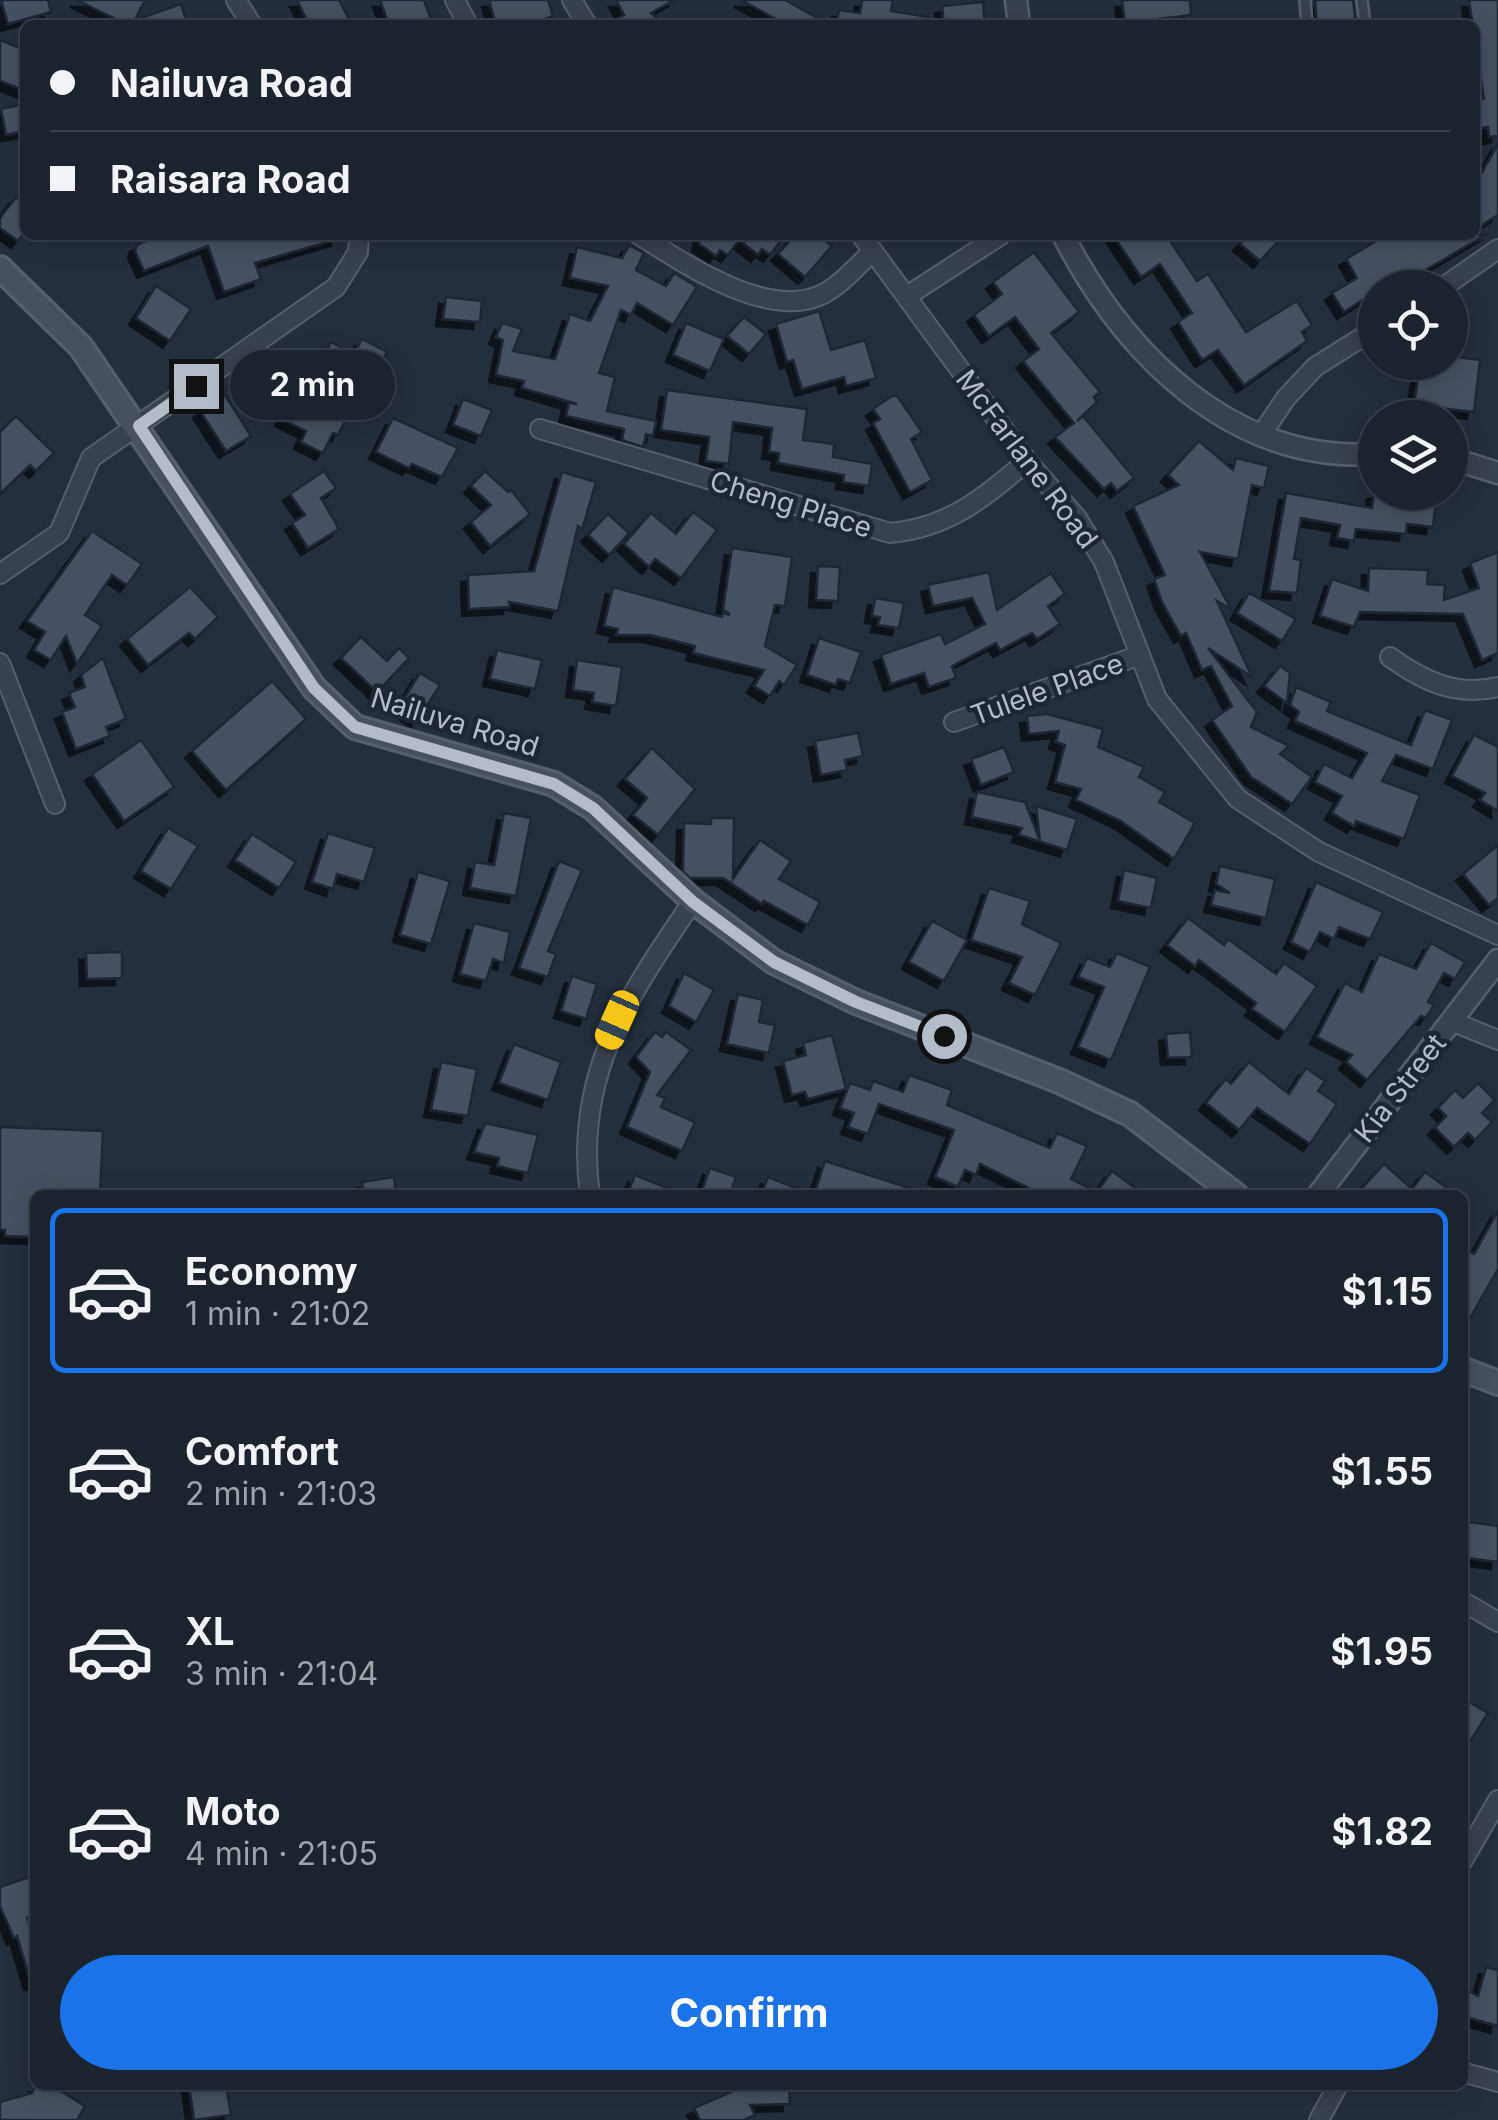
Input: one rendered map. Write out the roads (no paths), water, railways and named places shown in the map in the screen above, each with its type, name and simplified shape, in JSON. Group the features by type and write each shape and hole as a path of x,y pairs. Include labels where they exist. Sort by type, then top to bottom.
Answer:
{"main road":[{"name":"Nailuva Road","path":"0,268 82,347 314,688 355,727 554,784 593,808 693,902 774,962 856,1002 1059,1081 1130,1114 1229,1190"},
{"path":"1468,1372 1498,1383"}],"street":[{"path":"0,574 59,533 91,458 336,287 358,252 358,240"},
{"path":"646,240 709,279 754,294 792,300 824,294 872,252"},
{"name":"McFarlane Road","path":"864,240 1027,461 1077,518 1104,562 1157,699 1238,799 1319,852 1498,936"},
{"path":"907,296 993,240"},
{"path":"1065,240 1106,306 1142,353 1180,389 1229,421 1261,434 1335,456 1358,455"},
{"path":"1468,270 1498,249"},
{"path":"1261,434 1314,367 1358,340"},
{"name":"Cheng Place","path":"540,428 890,533 941,524 974,506 1027,461"},
{"path":"1468,464 1498,473"},
{"name":"Tulele Place","path":"954,722 1140,655"},
{"path":"1390,657 1428,684 1484,691 1498,687"},
{"path":"0,663 54,804"},
{"path":"590,1190 588,1126 606,1046 629,995 693,902"},
{"name":"Kia Street","path":"1322,1190 1498,960"},
{"path":"1451,1022 1498,1040"},
{"path":"1468,1605 1498,1622"},
{"path":"1468,1852 1498,1800"},
{"path":"1468,2074 1498,2082"},
{"path":"1319,2120 1335,2090"}]}
